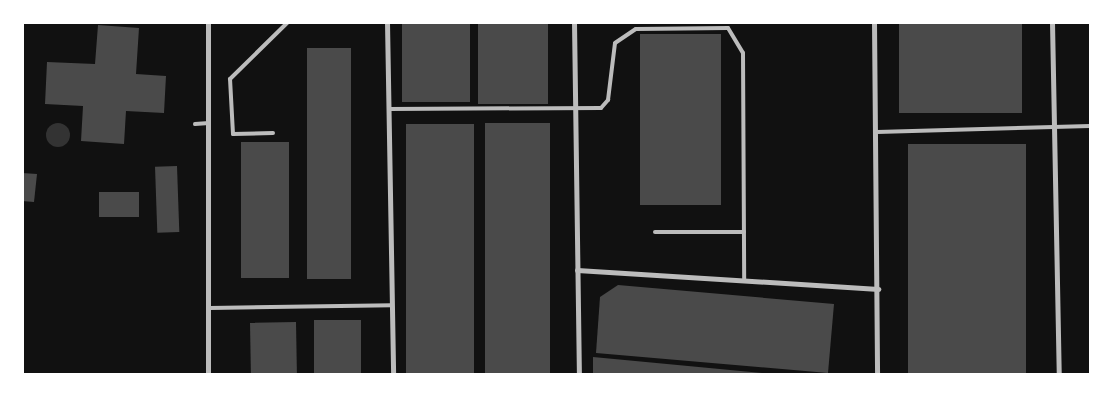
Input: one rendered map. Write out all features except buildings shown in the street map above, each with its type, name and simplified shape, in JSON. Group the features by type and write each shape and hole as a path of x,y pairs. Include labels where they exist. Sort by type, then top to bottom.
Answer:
{"street":[{"path":"208,22 210,308 208,374"},
{"path":"387,22 393,374"},
{"path":"574,22 579,374"},
{"path":"874,22 877,132 877,374"},
{"path":"1052,22 1059,374"},
{"path":"578,270 878,289"}],"lane":[{"path":"273,133 233,134 230,79 288,22"},
{"path":"389,108 600,108 608,100 615,43 636,30 728,28 743,53 744,280"},
{"path":"194,124 209,123"},
{"path":"877,132 1090,126"},
{"path":"655,232 744,232"},
{"path":"210,308 392,305"}],"shaded area":[{"path":"58,123 67,126 70,135 67,144 58,147 49,144 46,135 49,126"}]}
